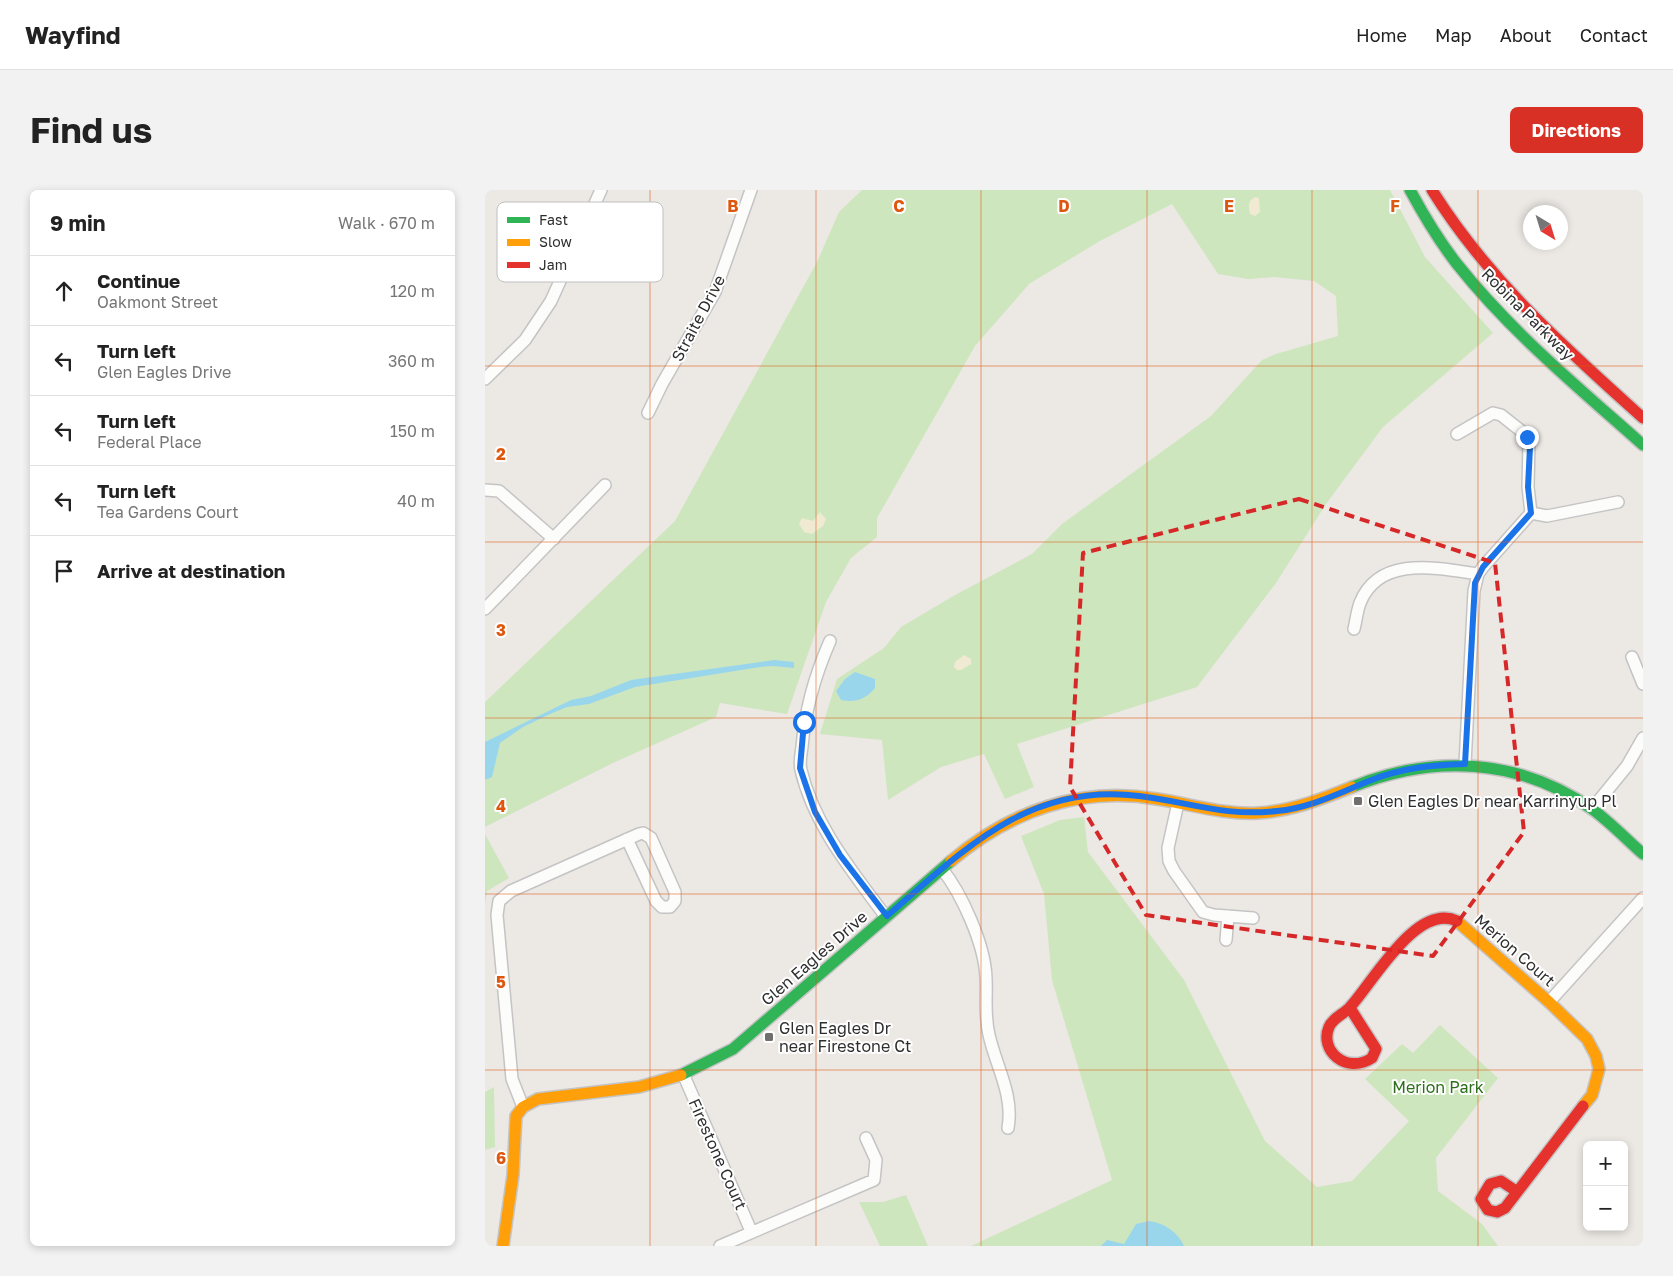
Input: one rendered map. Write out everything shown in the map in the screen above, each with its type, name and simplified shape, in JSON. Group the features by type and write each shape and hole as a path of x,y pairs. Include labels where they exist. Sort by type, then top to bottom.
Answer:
{"street":[{"path":"596,202 601,190"},
{"name":"Straite Drive","path":"648,413 662,384 715,292 751,190"},
{"name":"Robina Parkway","path":"1410,190 1441,242 1477,289 1517,330 1643,445"},
{"name":"Robina Parkway","path":"1432,190 1458,232 1501,287 1643,418"},
{"path":"485,379 525,340 551,301 560,282"},
{"path":"1457,434 1493,413 1501,415 1525,434 1530,447 1528,487 1531,513 1478,574 1474,591 1465,764"},
{"path":"485,608 605,485"},
{"path":"485,490 499,491 554,539"},
{"path":"1531,513 1547,516 1618,502"},
{"path":"1354,630 1360,604 1366,591 1387,572 1405,568 1478,574"},
{"path":"830,641 818,669 804,722 800,768 815,812 840,855 887,916"},
{"path":"1632,657 1643,684"},
{"path":"1592,809 1627,766 1643,738"},
{"name":"Glen Eagles Drive","path":"523,1107 538,1100 640,1089 684,1076 733,1049 942,869 994,828 1026,812 1057,801 1112,794 1155,798 1233,813 1279,811 1321,801 1393,772 1440,764 1493,766 1522,773 1559,788 1592,809 1643,854"},
{"path":"1178,803 1168,848 1171,866 1203,912 1253,918"},
{"path":"503,1246 513,1175 516,1116 523,1107 512,1079 497,915 499,901 511,891 627,839 643,833 651,838 675,892 675,901 671,907 662,907 656,902 627,839"},
{"path":"942,869 958,890 977,938 986,977 984,1005 989,1036 1009,1106 1008,1128"},
{"name":"Merion Court","path":"1549,1002 1643,898"},
{"path":"1225,940 1228,916"},
{"name":"Merion Court","path":"1350,1008 1361,1026 1374,1039 1376,1048 1374,1056 1359,1066 1345,1063 1333,1054 1328,1041 1328,1028 1336,1016 1350,1008 1361,990 1414,931 1431,921 1443,917 1456,920 1549,1002 1587,1039 1596,1056 1599,1069 1591,1095 1516,1191"},
{"name":"Firestone Court","path":"684,1076 751,1231"},
{"name":"Firestone Court","path":"720,1246 751,1231 874,1180 876,1160 866,1138"}],"highlighted area":[{"path":"1299,499 1495,563 1524,832 1433,956 1146,915 1070,787 1083,553"}],"green space":[{"path":"862,190 1390,190 1425,257 1493,333 1383,427 1326,504 1276,583 1197,687 1017,744 1034,787 1005,799 984,754 941,767 888,800 882,740 820,734 837,679 884,648 901,627 955,595 1032,554 1062,524 1211,416 1262,360 1276,354 1338,336 1336,296 1314,281 1274,277 1248,279 1218,274 1172,204 1098,242 1029,284 975,346 877,518 877,537 851,558 826,602 787,714 720,703 716,717 615,762 485,827 485,702 675,521 817,262 839,212"},
{"name":"Merion Park","path":"1084,817 1088,852 1184,980 1265,1141 1317,1187 1352,1181 1409,1121 1365,1079 1402,1044 1413,1053 1440,1025 1498,1078 1436,1158 1438,1191 1482,1224 1498,1246 971,1246 1112,1180 1052,980 1044,894 1021,836 1060,820"},
{"path":"485,834 509,878 487,891 485,905"},
{"path":"494,1087 495,1147 485,1150 485,1092"},
{"path":"906,1195 928,1246 880,1246 859,1202 883,1202"}],"sand":[{"path":"1255,197 1259,198 1260,212 1255,216 1250,214 1249,207 1251,200"},
{"path":"820,512 826,519 823,526 812,534 804,532 799,524 802,518 813,521"},
{"path":"964,655 971,659 971,664 961,670 957,670 954,667 955,662"}],"water":[{"path":"774,660 794,662 794,668 760,667 635,687 589,704 567,707 550,714 523,727 500,743 492,777 485,780 485,742 571,700 591,696 631,680"},
{"path":"855,672 875,679 875,688 868,695 860,699 851,701 841,700 836,691 845,679"},
{"path":"1149,1221 1170,1229 1178,1236 1184,1246 1101,1246 1107,1240 1124,1244 1136,1224"}],"traffic: fast":[{"path":"1410,190 1444,246 1478,289 1546,359 1643,445"},
{"path":"1352,787 1383,776 1413,769 1475,766 1505,771 1535,779 1564,792 1599,814 1643,854"},
{"path":"681,1075 733,1049 951,861"}],"traffic: slow":[{"path":"951,861 997,828 1047,806 1074,800 1101,796 1128,796 1157,799 1220,811 1258,813 1295,807 1352,787"},
{"path":"1457,921 1549,1002 1587,1039 1596,1056 1599,1069 1592,1095 1583,1106"},
{"path":"503,1246 513,1175 516,1116 523,1107 538,1099 639,1087 681,1075"}],"traffic: jam":[{"path":"1432,190 1454,223 1503,283 1557,339 1643,418"},
{"path":"1350,1008 1376,1049 1372,1058 1353,1064 1337,1058 1331,1051 1327,1036 1331,1024 1351,1006 1397,947 1412,933 1427,923 1442,918 1457,921"},
{"path":"1516,1191 1501,1181 1490,1184 1481,1199 1488,1210 1497,1212 1505,1208 1583,1106"}],"place":[{"name":"Glen Eagles Dr near Karrinyup Pl","path":"1358,801"},
{"name":"Glen Eagles Dr near Firestone Ct","path":"769,1037"}],"route":[{"path":"804,722 800,768 815,812 840,855 887,916 975,841 994,828 1026,812 1057,801 1092,795 1135,795 1215,811 1258,813 1299,808 1393,772 1440,764 1465,764 1475,583 1483,567 1531,513 1528,487 1530,447 1527,437"}]}
